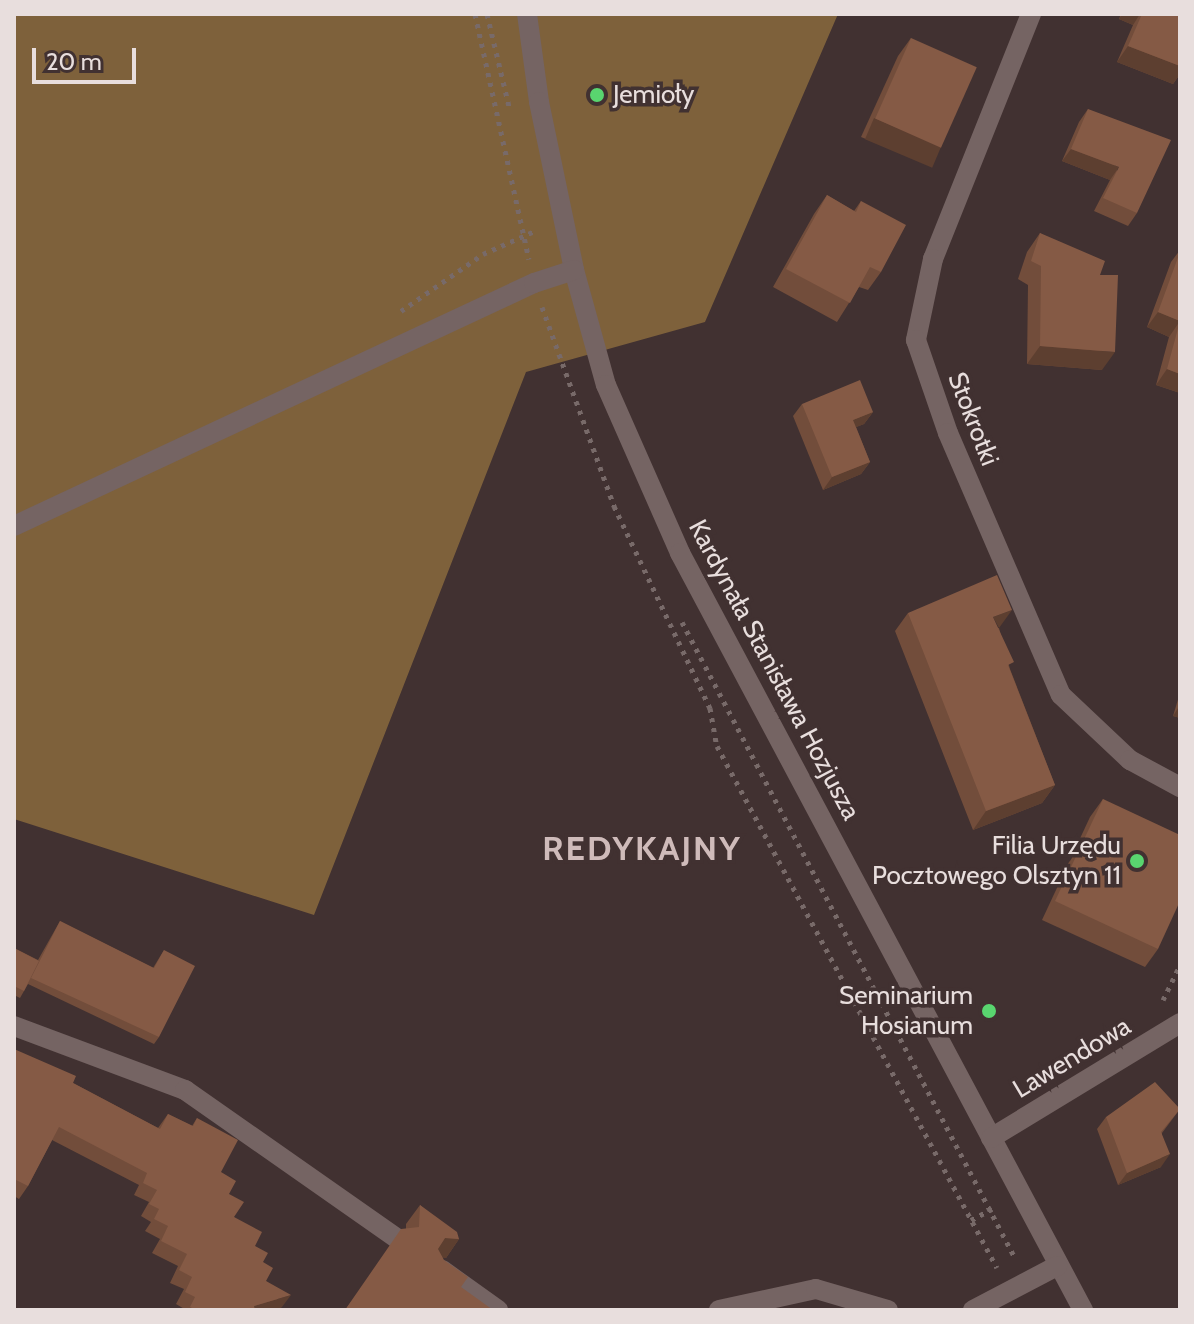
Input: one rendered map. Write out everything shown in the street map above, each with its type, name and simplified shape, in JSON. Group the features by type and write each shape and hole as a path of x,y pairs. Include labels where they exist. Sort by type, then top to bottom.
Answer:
{"street":[{"name":"Kardynała Stanisława Hozjusza","path":"527,14 539,102 574,270 606,385 680,553 1083,1310"},
{"name":"Stokrotki","path":"1031,14 933,259 916,340 948,433 1061,695 1130,760 1180,787"},
{"path":"14,526 534,283 574,270"},
{"name":"Lawendowa","path":"991,1138 1180,1023"},
{"path":"14,1026 185,1090 396,1238"},
{"path":"973,1310 1057,1266"},
{"path":"438,1268 498,1310"},
{"path":"719,1310 816,1289 888,1310"}],"path":[{"path":"397,314 483,254 537,230"}],"shaded area":[{"path":"14,14 838,14 705,322 526,372 314,915 14,819"}],"building":[{"path":"1142,14 1180,14 1180,66 1128,46"},
{"path":"911,38 977,67 941,148 875,118"},
{"path":"1088,109 1171,140 1137,213 1103,198 1119,167 1071,149"},
{"path":"827,195 856,212 861,201 906,225 881,272 870,267 850,303 786,269"},
{"path":"1040,233 1105,261 1100,275 1118,275 1115,352 1040,346 1041,266 1031,261"},
{"path":"1180,252 1180,321 1158,312"},
{"path":"1180,321 1180,374 1167,369"},
{"path":"860,380 873,412 853,420 870,462 832,477 802,404"},
{"path":"997,575 1012,610 993,617 1014,662 1008,665 1055,785 986,811 908,613"},
{"path":"1103,799 1180,835 1180,901 1158,949 1055,901"},
{"path":"60,921 154,968 164,950 195,966 159,1037 31,978"},
{"path":"14,948 39,961 24,991 14,986"},
{"path":"14,1049 76,1076 73,1083 160,1129 168,1114 193,1126 197,1118 238,1140 221,1172 236,1181 229,1194 244,1202 234,1217 262,1232 255,1246 268,1253 263,1262 273,1268 266,1281 291,1295 254,1306 255,1310 196,1310 190,1307 195,1297 185,1292 192,1277 179,1270 187,1254 161,1241 168,1226 154,1219 159,1209 149,1204 157,1190 143,1183 147,1173 59,1127 28,1186 14,1179"},
{"path":"1155,1082 1180,1109 1161,1132 1170,1154 1127,1173 1106,1117"},
{"path":"420,1205 457,1232 459,1239 445,1238 438,1249 444,1260 468,1277 461,1287 493,1310 345,1310 401,1229 419,1227"}],"place":[{"name":"Jemioły","path":"597,95"},
{"name":"Filia Urzędu Pocztowego Olsztyn 11","path":"1137,861"},
{"name":"Seminarium Hosianum","path":"989,1011"}],"district":[{"name":"REDYKAJNY","path":"642,849"}]}
